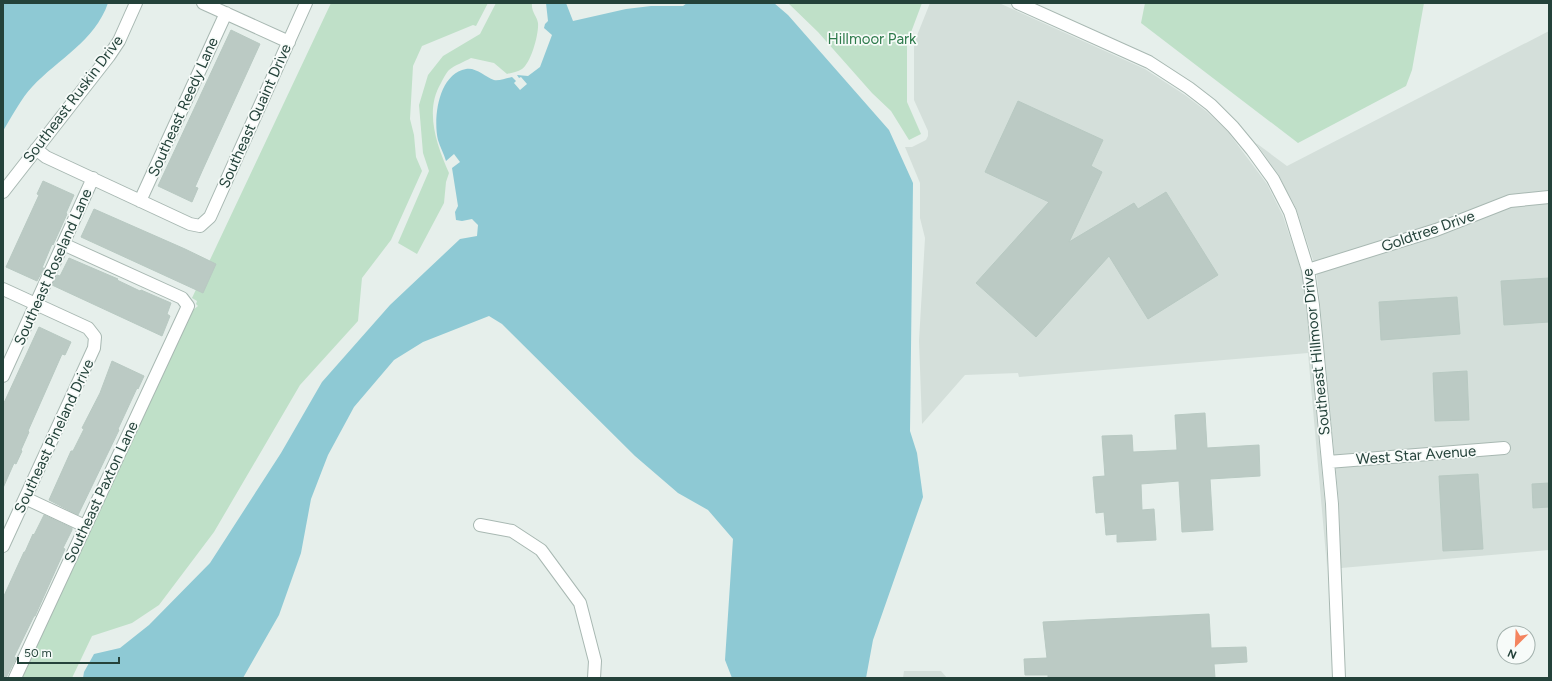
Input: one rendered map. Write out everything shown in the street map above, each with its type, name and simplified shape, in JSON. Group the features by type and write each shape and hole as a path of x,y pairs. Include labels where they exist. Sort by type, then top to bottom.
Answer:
{"street":[{"name":"Southeast Ruskin Drive","path":"3,192 118,41 136,3"},
{"path":"203,3 288,42"},
{"name":"Southeast Quaint Drive","path":"140,201 190,224 200,226 210,218 306,3"},
{"name":"Southeast Hillmoor Drive","path":"1018,3 1149,62 1189,88 1211,105 1233,127 1252,150 1273,179 1290,212 1308,270 1332,504 1339,678"},
{"name":"Southeast Reedy Lane","path":"140,201 226,13"},
{"path":"36,149 46,157 140,201"},
{"name":"Southeast Roseland Lane","path":"3,376 93,178"},
{"name":"Goldtree Drive","path":"1308,270 1429,232 1510,202 1549,197"},
{"name":"Southeast Paxton Lane","path":"15,678 188,306 182,298 63,244"},
{"path":"3,289 35,305"},
{"name":"Southeast Pineland Drive","path":"3,546 94,348 95,337 88,328 35,305"},
{"name":"West Star Avenue","path":"1328,462 1504,448"},
{"path":"25,498 85,526"},
{"path":"480,525 512,531 541,550 580,603 595,661 594,678"}],"shaded area":[{"path":"930,3 999,3 1145,69 1185,95 1206,111 1228,132 1267,184 1283,216 1302,273 1325,506 1327,567 1308,353 1019,377 1018,373 965,375 922,424 919,341 925,238 920,218 920,183 905,147 912,147 926,140 928,136 928,131 914,100 914,43"},
{"path":"1549,31 1549,550 1341,568 1339,503 1316,269 1296,208 1278,174 1256,143 1287,166"},
{"path":"904,671 941,671 947,678 903,678"}],"green space":[{"path":"331,3 488,3 476,26 473,25 422,46 413,66 410,119 414,135 416,157 422,171 391,240 362,278 358,321 300,385 214,532 159,605 132,623 92,636 72,678 22,678 193,310 198,306 196,304 197,301 192,298"},
{"path":"496,3 532,3 532,9 538,23 534,48 525,66 517,72 507,74 494,63 471,58 451,68 445,76 436,94 433,105 433,117 434,128 440,151 449,173 446,182 444,203 417,254 398,243 429,171 423,153 419,105 428,75 443,56 480,34"},
{"name":"Hillmoor Park","path":"788,3 922,3 907,43 907,102 921,134 909,140 891,111 872,93 818,32"},
{"path":"1145,3 1424,3 1412,70 1406,86 1298,143 1141,23"}],"water":[{"path":"3,3 108,3 102,16 85,39 28,91 3,131"},
{"path":"546,3 566,3 573,21 626,9 651,6 683,6 687,3 774,3 788,15 889,130 913,183 910,431 917,453 923,497 873,640 866,678 732,678 725,660 733,539 708,510 678,493 635,456 502,324 489,316 423,342 394,360 354,407 328,455 311,499 301,553 279,615 243,678 83,678 84,672 94,654 120,648 149,625 210,563 281,453 322,382 390,305 460,239 477,236 478,225 472,219 462,221 456,220 455,212 458,206 452,168 460,162 454,154 446,161 438,140 436,121 440,98 449,79 466,69 473,69 494,80 512,77 516,81 514,83 520,90 527,84 517,75 528,76 540,67 552,35 544,28 548,21"}],"building":[{"path":"231,30 260,44 195,187 198,188 192,202 158,186"},
{"path":"1018,101 1103,140 1091,166 1102,172 1069,242 1134,203 1138,209 1166,192 1218,275 1148,319 1109,256 1036,337 976,283 1049,202 985,172"},
{"path":"43,181 74,195 66,213 67,214 42,268 44,268 37,281 6,267 39,195 37,194"},
{"path":"94,209 216,264 203,293 81,237"},
{"path":"69,258 118,279 117,280 140,291 141,290 171,303 167,314 170,316 162,336 52,285 57,275 60,276"},
{"path":"1549,278 1549,322 1504,325 1501,281"},
{"path":"1457,297 1460,334 1381,340 1379,302"},
{"path":"39,327 71,342 65,355 62,354 28,431 29,432 21,450 22,451 16,464 14,463 3,488 3,405"},
{"path":"112,361 144,376 78,515 49,500 71,451 73,451 84,429 82,428 100,393"},
{"path":"1467,371 1469,420 1435,421 1433,373"},
{"path":"1205,413 1207,448 1259,445 1260,476 1210,479 1213,530 1182,532 1179,481 1141,484 1142,510 1154,509 1156,540 1117,542 1117,534 1106,535 1104,512 1096,513 1093,477 1105,476 1102,436 1132,435 1133,452 1177,450 1175,415"},
{"path":"1478,474 1483,549 1443,551 1439,476"},
{"path":"1549,483 1549,507 1533,508 1532,484"},
{"path":"44,515 72,528 72,530 35,616 14,657 16,658 6,678 3,678 3,598 24,552"},
{"path":"1209,614 1211,648 1246,647 1247,662 1214,664 1215,678 1048,678 1048,675 1025,675 1024,659 1047,658 1043,622"}]}
